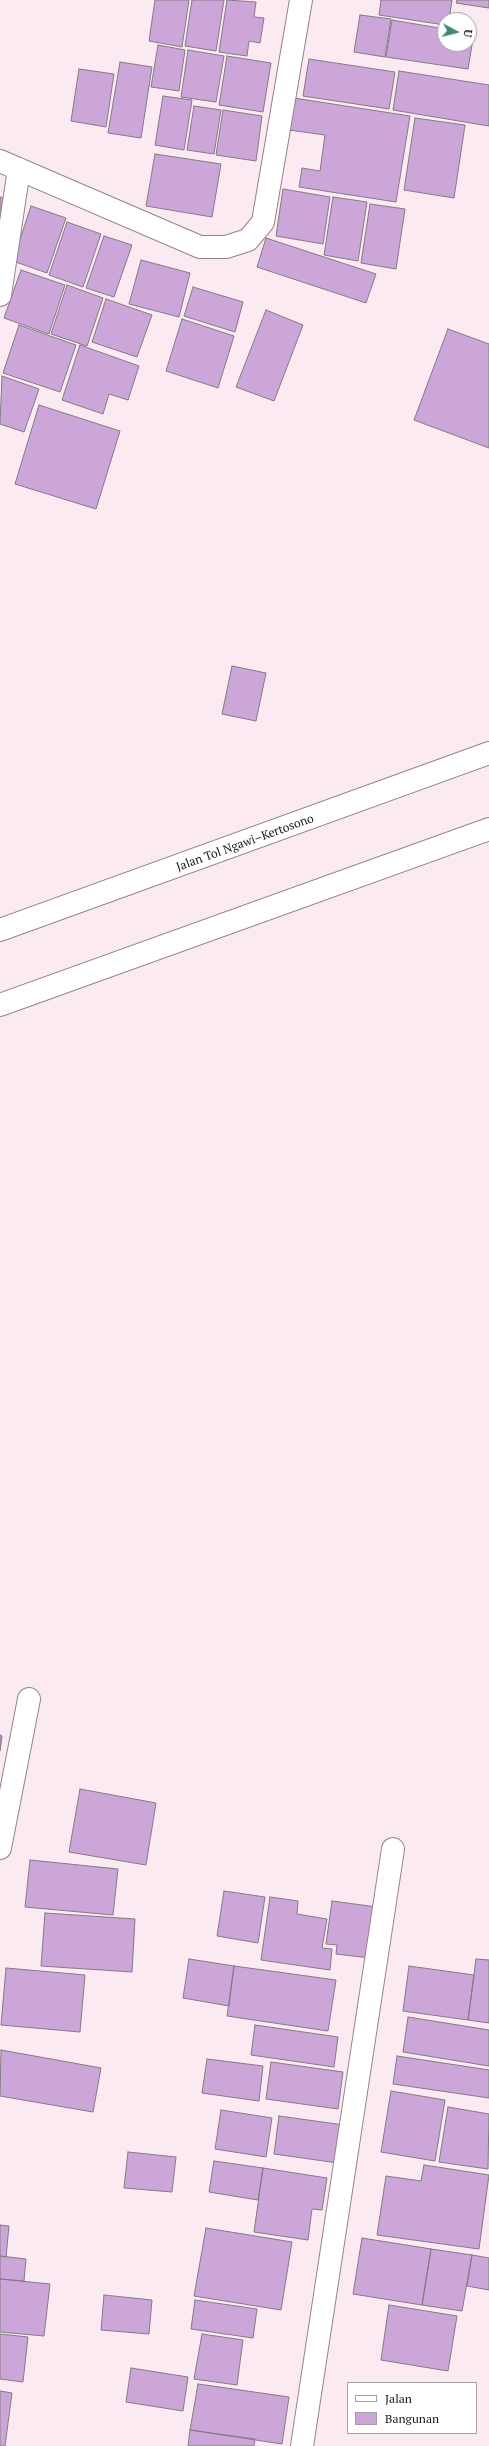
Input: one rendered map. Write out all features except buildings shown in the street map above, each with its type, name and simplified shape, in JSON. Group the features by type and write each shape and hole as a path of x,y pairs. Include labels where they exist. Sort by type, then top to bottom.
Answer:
{"main road":[{"path":"0,295 9,165 200,247 226,247 248,240 263,222 301,0"},
{"name":"Jalan Tol Ngawi–Kertosono","path":"0,930 489,753"},
{"path":"0,1005 489,829"},
{"path":"1,1835 29,1699"},
{"path":"302,2446 393,1849"}]}
